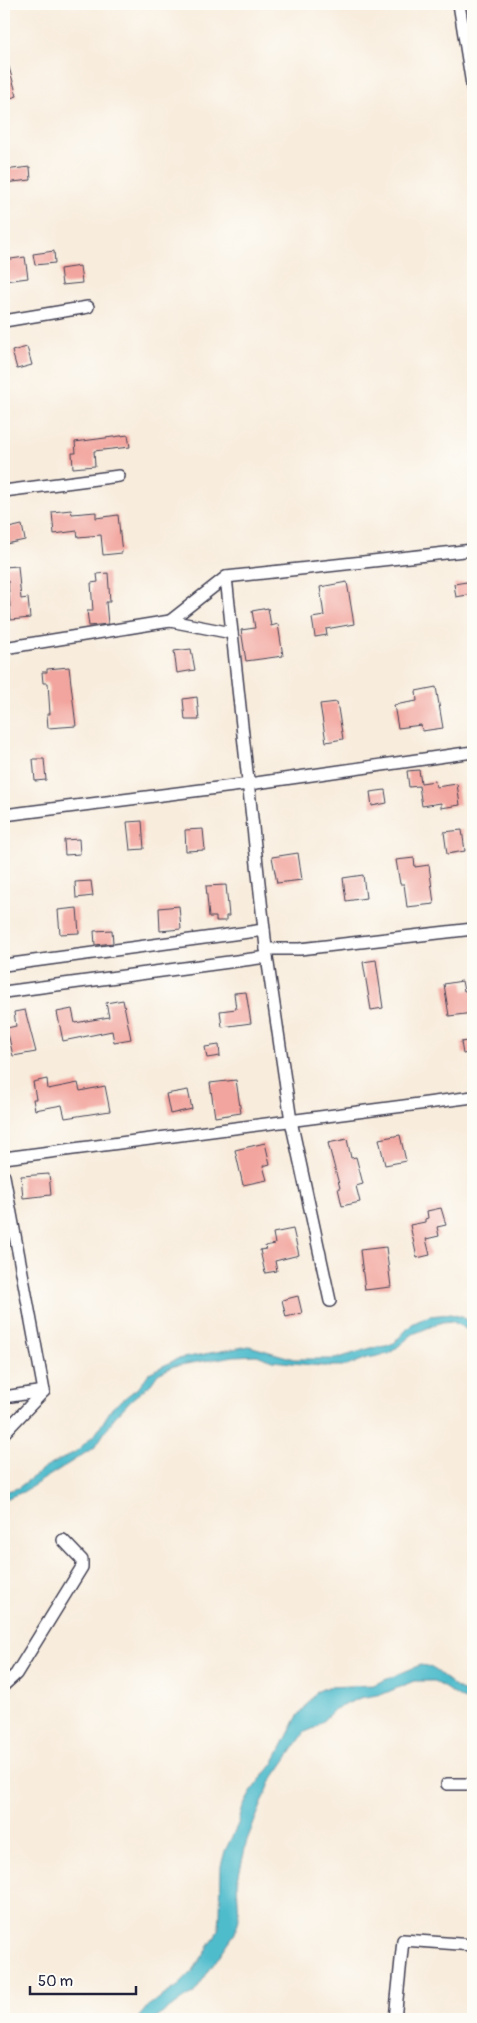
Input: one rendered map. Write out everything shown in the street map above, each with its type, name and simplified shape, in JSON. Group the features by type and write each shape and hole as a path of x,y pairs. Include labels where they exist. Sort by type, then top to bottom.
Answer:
{"street":[{"path":"458,4 472,73 473,91"},
{"path":"4,322 88,307"},
{"path":"4,491 119,476"},
{"path":"170,621 226,577 473,550"},
{"path":"226,577 250,784 264,930 291,1121 330,1301"},
{"path":"4,648 170,621 232,633"},
{"path":"4,815 250,784 473,752"},
{"path":"4,992 267,953 473,929"},
{"path":"4,965 264,930"},
{"path":"4,1158 473,1097"},
{"path":"4,1176 44,1391"},
{"path":"4,1397 44,1391"},
{"path":"4,1433 44,1391"},
{"path":"4,1685 16,1674 82,1567 82,1560 63,1540"},
{"path":"447,1784 473,1784"},
{"path":"395,2019 403,1940 473,1945"}],"water":[{"path":"450,1314 462,1317 473,1324 473,1333 452,1321 442,1322 413,1334 389,1354 367,1358 347,1366 322,1366 272,1361 257,1355 234,1356 174,1366 158,1374 151,1384 132,1399 114,1418 95,1447 23,1492 4,1499 4,1492 18,1488 45,1468 77,1451 97,1432 112,1408 140,1386 149,1373 177,1359 249,1346 294,1359 335,1359 394,1343 412,1324 429,1316"},
{"path":"420,1665 432,1668 456,1687 473,1694 473,1702 462,1699 434,1681 414,1681 383,1694 360,1698 335,1709 315,1728 305,1732 271,1781 247,1840 237,1883 239,1919 235,1933 193,1994 165,2011 156,2019 137,2019 149,2005 178,1986 192,1972 215,1937 219,1927 221,1866 225,1851 238,1824 243,1806 255,1786 273,1764 297,1717 318,1691 328,1687 373,1685"}],"building":[{"path":"7,60 17,96 4,100 4,61"},
{"path":"30,167 31,180 4,183 4,170"},
{"path":"54,251 55,263 35,265 33,254"},
{"path":"25,257 28,278 4,281 4,260"},
{"path":"80,266 82,283 62,285 60,269"},
{"path":"27,347 32,365 17,369 12,351"},
{"path":"128,435 130,447 94,451 95,466 73,468 72,453 76,453 75,442"},
{"path":"71,510 72,514 96,512 96,518 118,515 122,553 103,555 101,535 78,537 77,531 54,534 52,512"},
{"path":"22,525 25,540 6,544 4,529"},
{"path":"18,566 21,599 28,598 30,618 11,620 8,581 4,581 4,567"},
{"path":"108,573 110,602 106,602 108,624 89,626 87,611 93,611 91,583 98,582 97,574"},
{"path":"473,581 473,594 456,597 454,584"},
{"path":"347,582 354,624 326,629 327,635 315,637 312,618 324,616 320,587"},
{"path":"268,608 271,626 278,624 283,656 246,661 241,630 255,628 252,611"},
{"path":"191,649 195,670 177,673 174,651"},
{"path":"69,667 76,726 48,728 47,714 50,714 48,683 43,683 42,672 47,672 47,669"},
{"path":"436,687 443,728 422,731 421,725 398,728 394,705 417,701 416,691"},
{"path":"197,697 199,720 185,720 183,699"},
{"path":"337,702 343,739 326,742 320,704"},
{"path":"33,759 44,759 46,780 35,781"},
{"path":"419,770 421,783 435,781 436,787 457,784 460,805 441,808 441,803 422,806 419,786 409,787 407,771"},
{"path":"385,790 387,803 372,806 370,792"},
{"path":"142,821 144,849 130,850 127,822"},
{"path":"203,829 205,850 186,851 185,830"},
{"path":"462,830 465,851 447,854 444,832"},
{"path":"79,839 80,854 65,855 64,840"},
{"path":"298,853 302,880 277,883 272,857"},
{"path":"414,858 415,867 429,865 434,904 407,907 404,884 400,884 396,860"},
{"path":"363,875 366,898 346,901 343,878"},
{"path":"91,881 93,896 76,898 75,882"},
{"path":"226,885 229,916 226,916 226,921 216,921 216,917 209,917 206,886"},
{"path":"179,906 181,929 160,931 159,908"},
{"path":"77,908 79,933 60,934 58,910"},
{"path":"112,930 113,943 95,945 94,931"},
{"path":"376,960 383,1008 371,1010 363,962"},
{"path":"462,981 464,991 473,989 473,1013 449,1016 444,984"},
{"path":"246,992 251,1023 222,1027 220,1011 236,1009 234,993"},
{"path":"123,1000 131,1039 114,1042 112,1031 63,1041 57,1012 72,1009 75,1023 109,1017 106,1003"},
{"path":"25,1010 36,1052 13,1056 7,1028 16,1026 14,1012"},
{"path":"473,1040 473,1052 463,1054 461,1042"},
{"path":"219,1045 220,1056 207,1058 205,1047"},
{"path":"47,1079 48,1089 78,1083 80,1091 105,1086 110,1111 65,1118 62,1105 35,1110 33,1099 36,1099 33,1082"},
{"path":"236,1080 241,1113 215,1117 210,1083"},
{"path":"188,1090 192,1109 170,1114 166,1094"},
{"path":"400,1135 406,1161 385,1165 379,1139"},
{"path":"347,1139 351,1158 356,1157 363,1184 356,1186 360,1202 342,1206 338,1188 340,1188 328,1143"},
{"path":"265,1143 270,1164 263,1166 267,1180 243,1185 235,1150"},
{"path":"49,1174 51,1195 23,1198 21,1176"},
{"path":"441,1208 446,1225 437,1227 439,1236 426,1239 430,1255 417,1258 410,1225 425,1222 425,1219 428,1218 427,1211"},
{"path":"293,1229 299,1255 275,1261 277,1271 265,1273 260,1250 266,1249 265,1246 275,1244 273,1233"},
{"path":"386,1247 391,1287 365,1290 360,1250"},
{"path":"298,1296 302,1313 286,1317 282,1300"}]}
